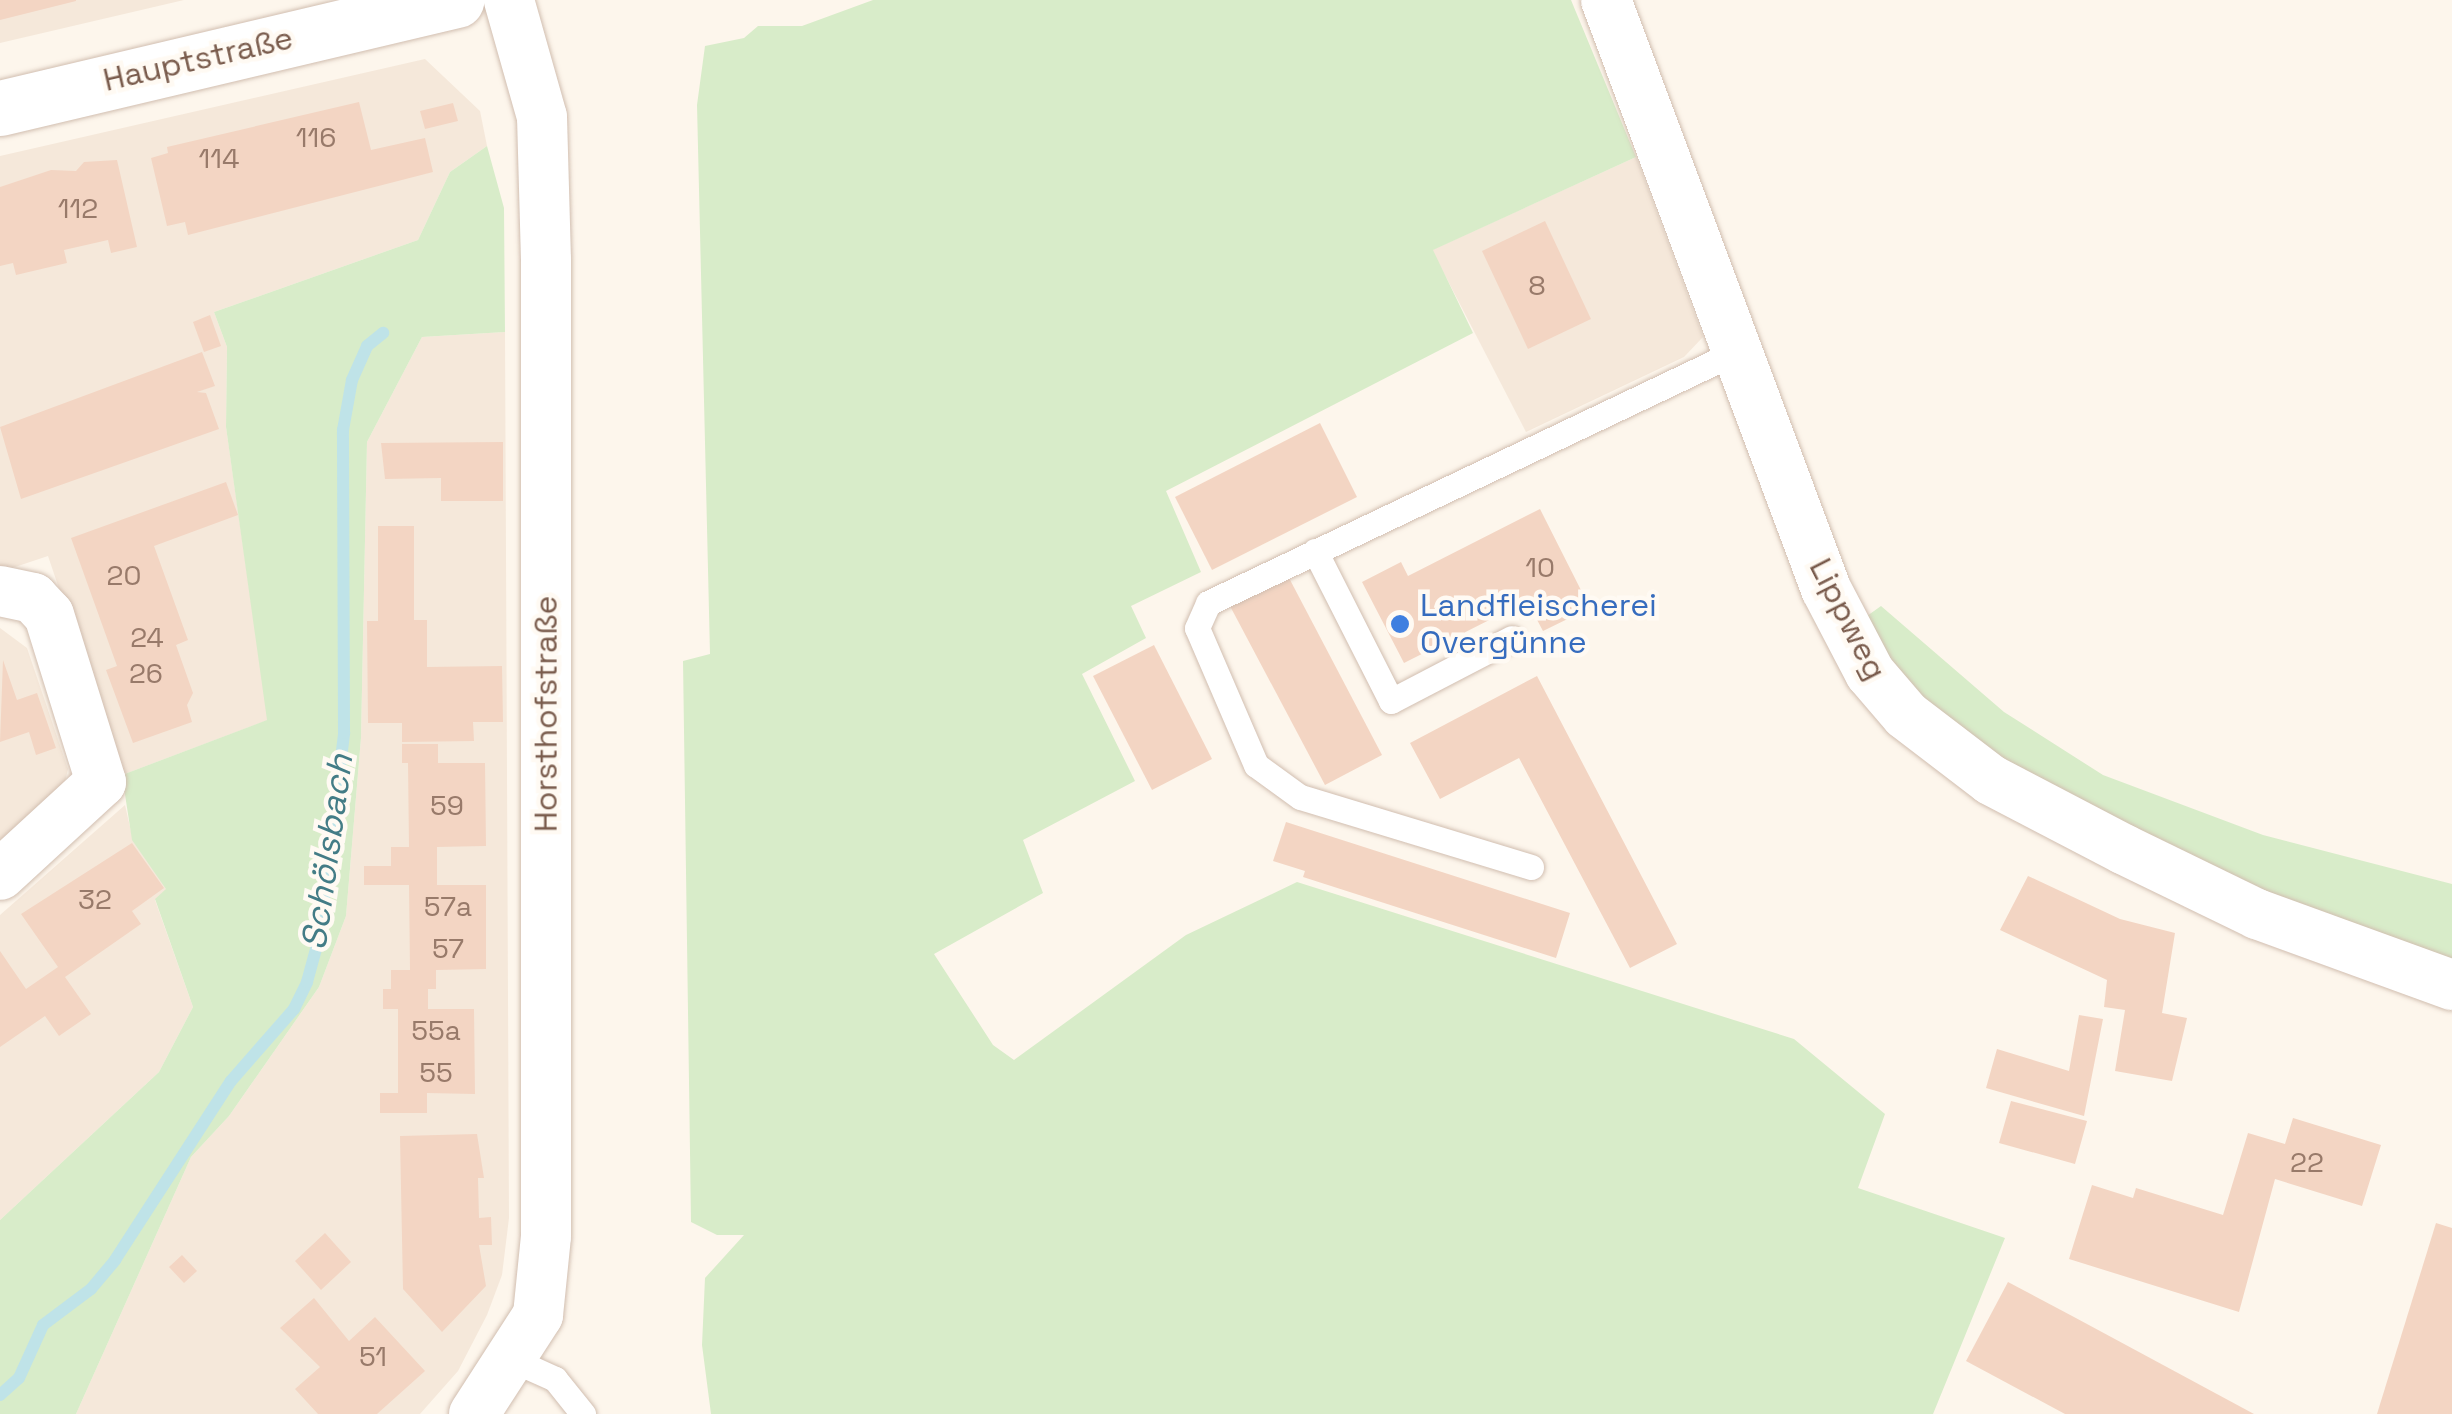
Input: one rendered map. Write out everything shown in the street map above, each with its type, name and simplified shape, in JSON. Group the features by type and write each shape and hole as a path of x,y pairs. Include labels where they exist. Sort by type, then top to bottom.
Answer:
{"street":[{"name":"Hauptstraße","path":"0,108 456,0"},
{"name":"Horsthofstraße","path":"474,1414 513,1360 538,1315 546,1236 546,260 542,117 509,0"},
{"name":"Lippweg","path":"1606,0 1826,588 1870,674 1906,716 1991,780 2110,843 2257,914 2452,985"},
{"path":"0,592 33,598 49,615 101,782 0,875"}],"lane":[{"path":"1531,867 1300,798 1256,766 1197,628 1208,603 1738,351"},
{"path":"1315,552 1391,701 1512,638"},
{"path":"513,1360 555,1379 583,1414"}],"shaded area":[{"path":"0,0 184,0 0,43"},
{"path":"425,59 480,111 487,146 450,172 418,240 214,312 227,347 226,427 268,720 122,775 48,556 0,572 0,156"},
{"path":"1636,157 1703,337 1684,357 1526,432 1432,250"},
{"path":"505,332 509,1218 502,1275 487,1315 458,1371 420,1414 76,1414 191,1157 229,1116 319,987 346,916 361,738 367,442 422,337"},
{"path":"0,628 27,648 68,769 63,790 0,849"},
{"path":"125,805 133,840 167,889 155,900 193,1007 159,1072 0,1220 0,915"}],"green space":[{"path":"873,0 1571,0 1636,157 1433,250 1473,333 1166,491 1201,572 1131,606 1146,638 1082,674 1135,781 1023,840 1043,893 934,954 993,1045 1014,1060 1186,935 1297,882 1794,1039 1885,1114 1858,1188 2005,1238 1933,1414 711,1414 702,1345 705,1278 744,1235 717,1235 691,1222 683,661 710,654 697,105 705,46 744,38 758,26 802,26"},
{"path":"487,146 504,208 505,332 422,337 367,442 361,738 346,916 319,987 229,1116 191,1157 76,1414 0,1414 0,1220 159,1072 193,1007 155,899 166,889 132,840 122,775 267,720 226,427 227,347 214,312 418,240 450,172"},
{"path":"1881,606 2004,712 2103,775 2263,835 2452,884 2452,965 2298,913 1990,758 1912,695 1860,621"}],"building":[{"path":"0,0 76,0 76,1 0,20"},
{"path":"359,102 371,150 425,138 433,172 188,235 185,222 167,226 151,158 168,153 167,147"},
{"path":"453,103 458,121 425,129 420,111"},
{"path":"117,160 137,247 111,253 108,240 64,250 67,263 16,275 13,263 0,266 0,187 51,170 76,171 84,162"},
{"path":"1545,221 1591,319 1528,349 1482,251"},
{"path":"210,315 221,346 204,352 193,322"},
{"path":"202,352 215,386 197,392 206,393 219,429 21,499 0,427"},
{"path":"1320,423 1357,497 1212,570 1175,497"},
{"path":"503,442 503,501 441,501 441,478 385,479 381,443"},
{"path":"226,482 238,515 154,546 188,640 176,645 193,693 187,705 192,722 133,743 106,670 117,666 71,538"},
{"path":"1540,509 1590,608 1543,631 1527,601 1404,663 1362,582 1401,562 1408,576"},
{"path":"378,526 414,526 414,620 427,620 427,667 502,666 503,722 473,722 474,741 402,742 402,723 368,723 367,621 378,621"},
{"path":"1288,576 1382,755 1325,785 1230,606"},
{"path":"1154,645 1212,759 1152,790 1093,676"},
{"path":"3,660 17,700 37,693 56,748 36,755 29,732 0,742"},
{"path":"1537,676 1677,944 1630,968 1519,758 1440,799 1410,743"},
{"path":"402,744 438,744 438,763 485,763 486,846 437,847 437,885 486,885 486,969 436,970 436,989 428,989 428,1009 474,1009 475,1094 427,1093 427,1113 380,1113 380,1093 398,1093 398,1009 383,1009 383,989 391,989 391,970 410,970 409,885 364,885 364,866 391,866 391,847 409,847 408,763 402,763"},
{"path":"1286,822 1570,913 1556,958 1303,877 1305,871 1273,861"},
{"path":"132,843 164,888 132,911 141,924 65,977 91,1014 59,1036 45,1016 0,1047 0,951 26,989 58,967 21,914"},
{"path":"2028,876 2120,919 2175,933 2162,1013 2187,1018 2172,1081 2115,1071 2125,1010 2104,1007 2107,980 2000,930"},
{"path":"2079,1015 2103,1019 2084,1116 1986,1088 1997,1049 2069,1071"},
{"path":"2011,1101 2087,1121 2075,1164 1999,1143"},
{"path":"2293,1118 2381,1145 2362,1206 2275,1179 2239,1312 2069,1259 2092,1185 2133,1198 2136,1188 2223,1215 2248,1133 2285,1144"},
{"path":"477,1134 484,1178 478,1178 479,1218 491,1217 492,1245 479,1245 486,1286 442,1332 403,1289 400,1136"},
{"path":"2436,1223 2452,1228 2452,1414 2377,1414"},
{"path":"325,1233 351,1262 321,1290 295,1261"},
{"path":"182,1255 197,1271 184,1283 169,1267"},
{"path":"2008,1282 2254,1414 2065,1414 1966,1361"},
{"path":"314,1298 349,1341 375,1317 425,1371 377,1414 318,1414 295,1389 320,1367 280,1328"}],"waterway":[{"name":"Schölsbach","path":"0,1395 19,1378 43,1325 91,1289 115,1260 231,1081 294,1009 307,982 319,938 344,733 343,430 352,380 367,346 383,333"}],"place":[{"name":"Landfleischerei Overgünne","path":"1400,624"}]}
